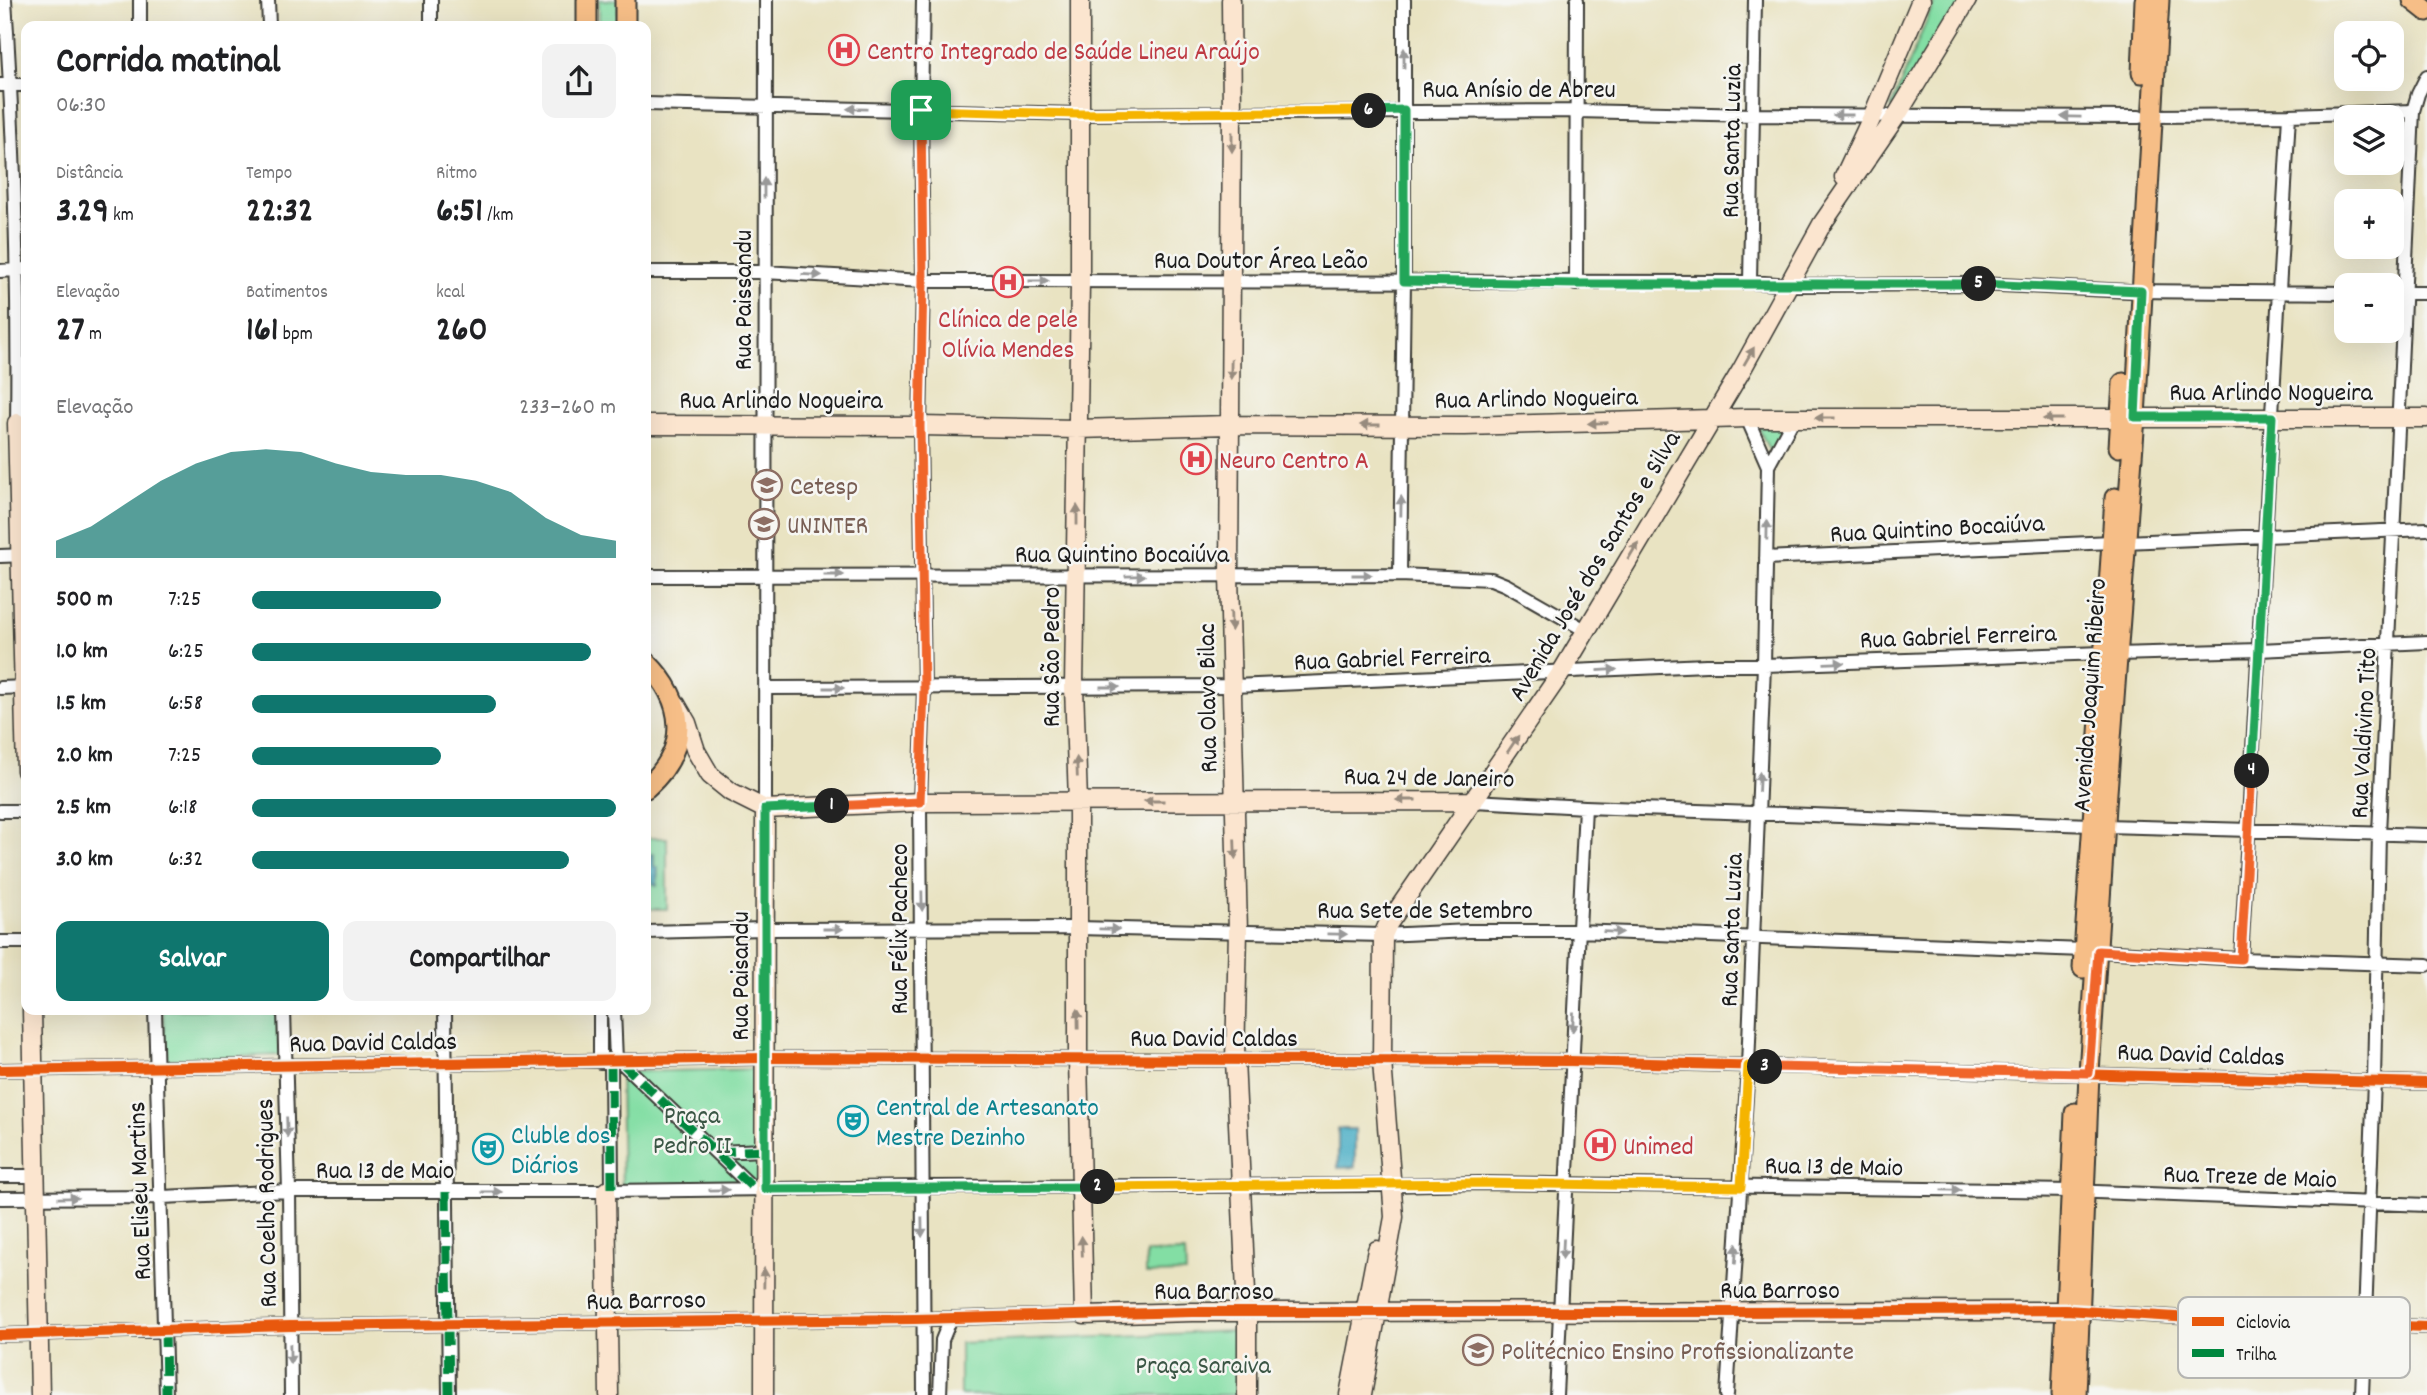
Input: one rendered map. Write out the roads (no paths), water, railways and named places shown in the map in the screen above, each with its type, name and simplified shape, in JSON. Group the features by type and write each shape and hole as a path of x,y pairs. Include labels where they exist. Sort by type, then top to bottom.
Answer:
{"main road":[{"path":"587,0 587,21"},
{"path":"625,0 625,21"},
{"name":"Avenida Joaquim Ribeiro","path":"2145,0 2146,117"},
{"name":"Avenida Joaquim Ribeiro","path":"2076,1395 2073,1310 2083,1073 2146,117 2160,0"},
{"path":"2413,0 2427,11"},
{"path":"651,667 663,680 675,701 677,735 672,753 651,783"},
{"name":"Avenida Joaquim Ribeiro","path":"2062,1395 2073,1310"}],"street":[{"path":"5,0 5,84 21,269 14,423 21,515"},
{"path":"140,0 140,21"},
{"path":"268,0 269,21"},
{"path":"431,0 431,21"},
{"name":"Rua Paissandu","path":"765,0 765,809"},
{"name":"Rua Félix Pacheco","path":"923,0 920,426 924,689 920,802 925,1395"},
{"name":"Rua São Pedro","path":"1080,0 1080,281 1074,687 1078,801 1078,1059 1084,1315"},
{"name":"Rua Olavo Bilac","path":"1230,0 1232,282 1229,575 1238,931 1235,1060 1247,1313 1247,1395"},
{"path":"1399,575 1404,281 1404,0"},
{"path":"1576,284 1577,0"},
{"name":"Rua Santa Luzia","path":"1750,282 1755,0"},
{"path":"1822,225 1873,115 1921,0"},
{"name":"Avenida José dos Santos e Silva","path":"1383,935 1561,673 1712,419 1822,225 1897,115 1967,0"},
{"name":"Rua Valdivino Tito","path":"2400,273 2413,111 2427,76"},
{"name":"Rua Anísio de Abreu","path":"651,104 1079,114 1404,110 2146,117 2413,111"},
{"path":"2241,959 2289,115"},
{"path":"0,271 21,269"},
{"name":"Rua Doutor Área Leão","path":"651,272 764,272 923,281 1404,281 1576,284 1750,282 1790,285 1979,284 2135,291 2334,293"},
{"path":"2404,294 2427,293"},
{"name":"Rua Valdivino Tito","path":"2365,1297 2374,1081 2379,833 2398,418 2398,343"},
{"name":"Rua Santa Luzia","path":"1727,1395 1748,1066 1764,666 1768,466 1747,418"},
{"name":"Rua Arlindo Nogueira","path":"651,425 1077,429 1230,425 1478,426 1747,418 2427,418"},
{"name":"Rua Santa Luzia","path":"1768,466 1794,418"},
{"name":"Rua Quintino Bocaiúva","path":"1766,558 2427,529"},
{"path":"0,555 21,555"},
{"name":"Rua Quintino Bocaiúva","path":"651,576 1399,575 1491,579 1585,630"},
{"name":"Rua Gabriel Ferreira","path":"766,688 1233,686 1706,665 1764,666 2427,642"},
{"path":"0,688 21,687"},
{"path":"675,701 687,723 696,751 710,775 731,792 765,809"},
{"name":"Rua 24 de Janeiro","path":"765,809 920,802 1474,801 2427,835"},
{"path":"1556,1395 1585,807"},
{"name":"Rua Paisandu","path":"764,1395 760,1189 765,1150 765,809"},
{"path":"0,811 21,811"},
{"name":"Rua Sete de Setembro","path":"651,932 765,929 1077,929 1383,935 1469,931 1577,931 2427,965"},
{"path":"1349,1395 1394,1217 1382,1061 1383,935"},
{"path":"0,942 21,942"},
{"path":"32,1015 40,1395"},
{"name":"Rua Eliseu Martins","path":"155,1015 166,1395"},
{"name":"Rua Coelho Rodrigues","path":"284,1015 291,1395"},
{"path":"445,1015 449,1395"},
{"path":"600,1015 600,1040 612,1062 760,1189"},
{"path":"609,1395 609,1191 614,1015"},
{"path":"600,1040 615,1039"},
{"name":"Rua David Caldas","path":"0,1070 765,1058 1571,1061 2427,1083"},
{"path":"716,1152 765,1150"},
{"path":"0,1176 35,1177"},
{"name":"Rua 13 de Maio","path":"0,1198 162,1197 289,1191 609,1191 922,1186 1479,1183 2078,1192"},
{"name":"Rua Treze de Maio","path":"2078,1192 2427,1205"},
{"name":"Rua Barroso","path":"0,1335 290,1326 923,1319 1192,1312 2073,1310 2178,1315"},
{"path":"1362,1395 1371,1313"},
{"path":"940,1395 942,1340 951,1318"}],"water":[{"path":"651,854 654,854 654,867 658,867 657,885 653,884"},
{"path":"1338,1129 1355,1129 1355,1167 1338,1168"}],"place":[{"name":"Centro Integrado de Saúde Lineu Araújo","path":"844,50"},
{"name":"Clínica de pele Olívia Mendes","path":"1008,282"},
{"name":"Neuro Centro A","path":"1196,459"},
{"name":"Cetesp","path":"767,485"},
{"name":"UNINTER","path":"764,524"},
{"name":"Central de Artesanato Mestre Dezinho","path":"853,1121"},
{"name":"Unimed","path":"1600,1145"},
{"name":"Cluble dos Diários","path":"488,1149"},
{"name":"Politécnico Ensino Profissionalizante","path":"1478,1350"}],"park label":[{"name":"Praça Pedro II","path":"692,1129"},
{"name":"Praça Saraiva","path":"1203,1364"}]}
